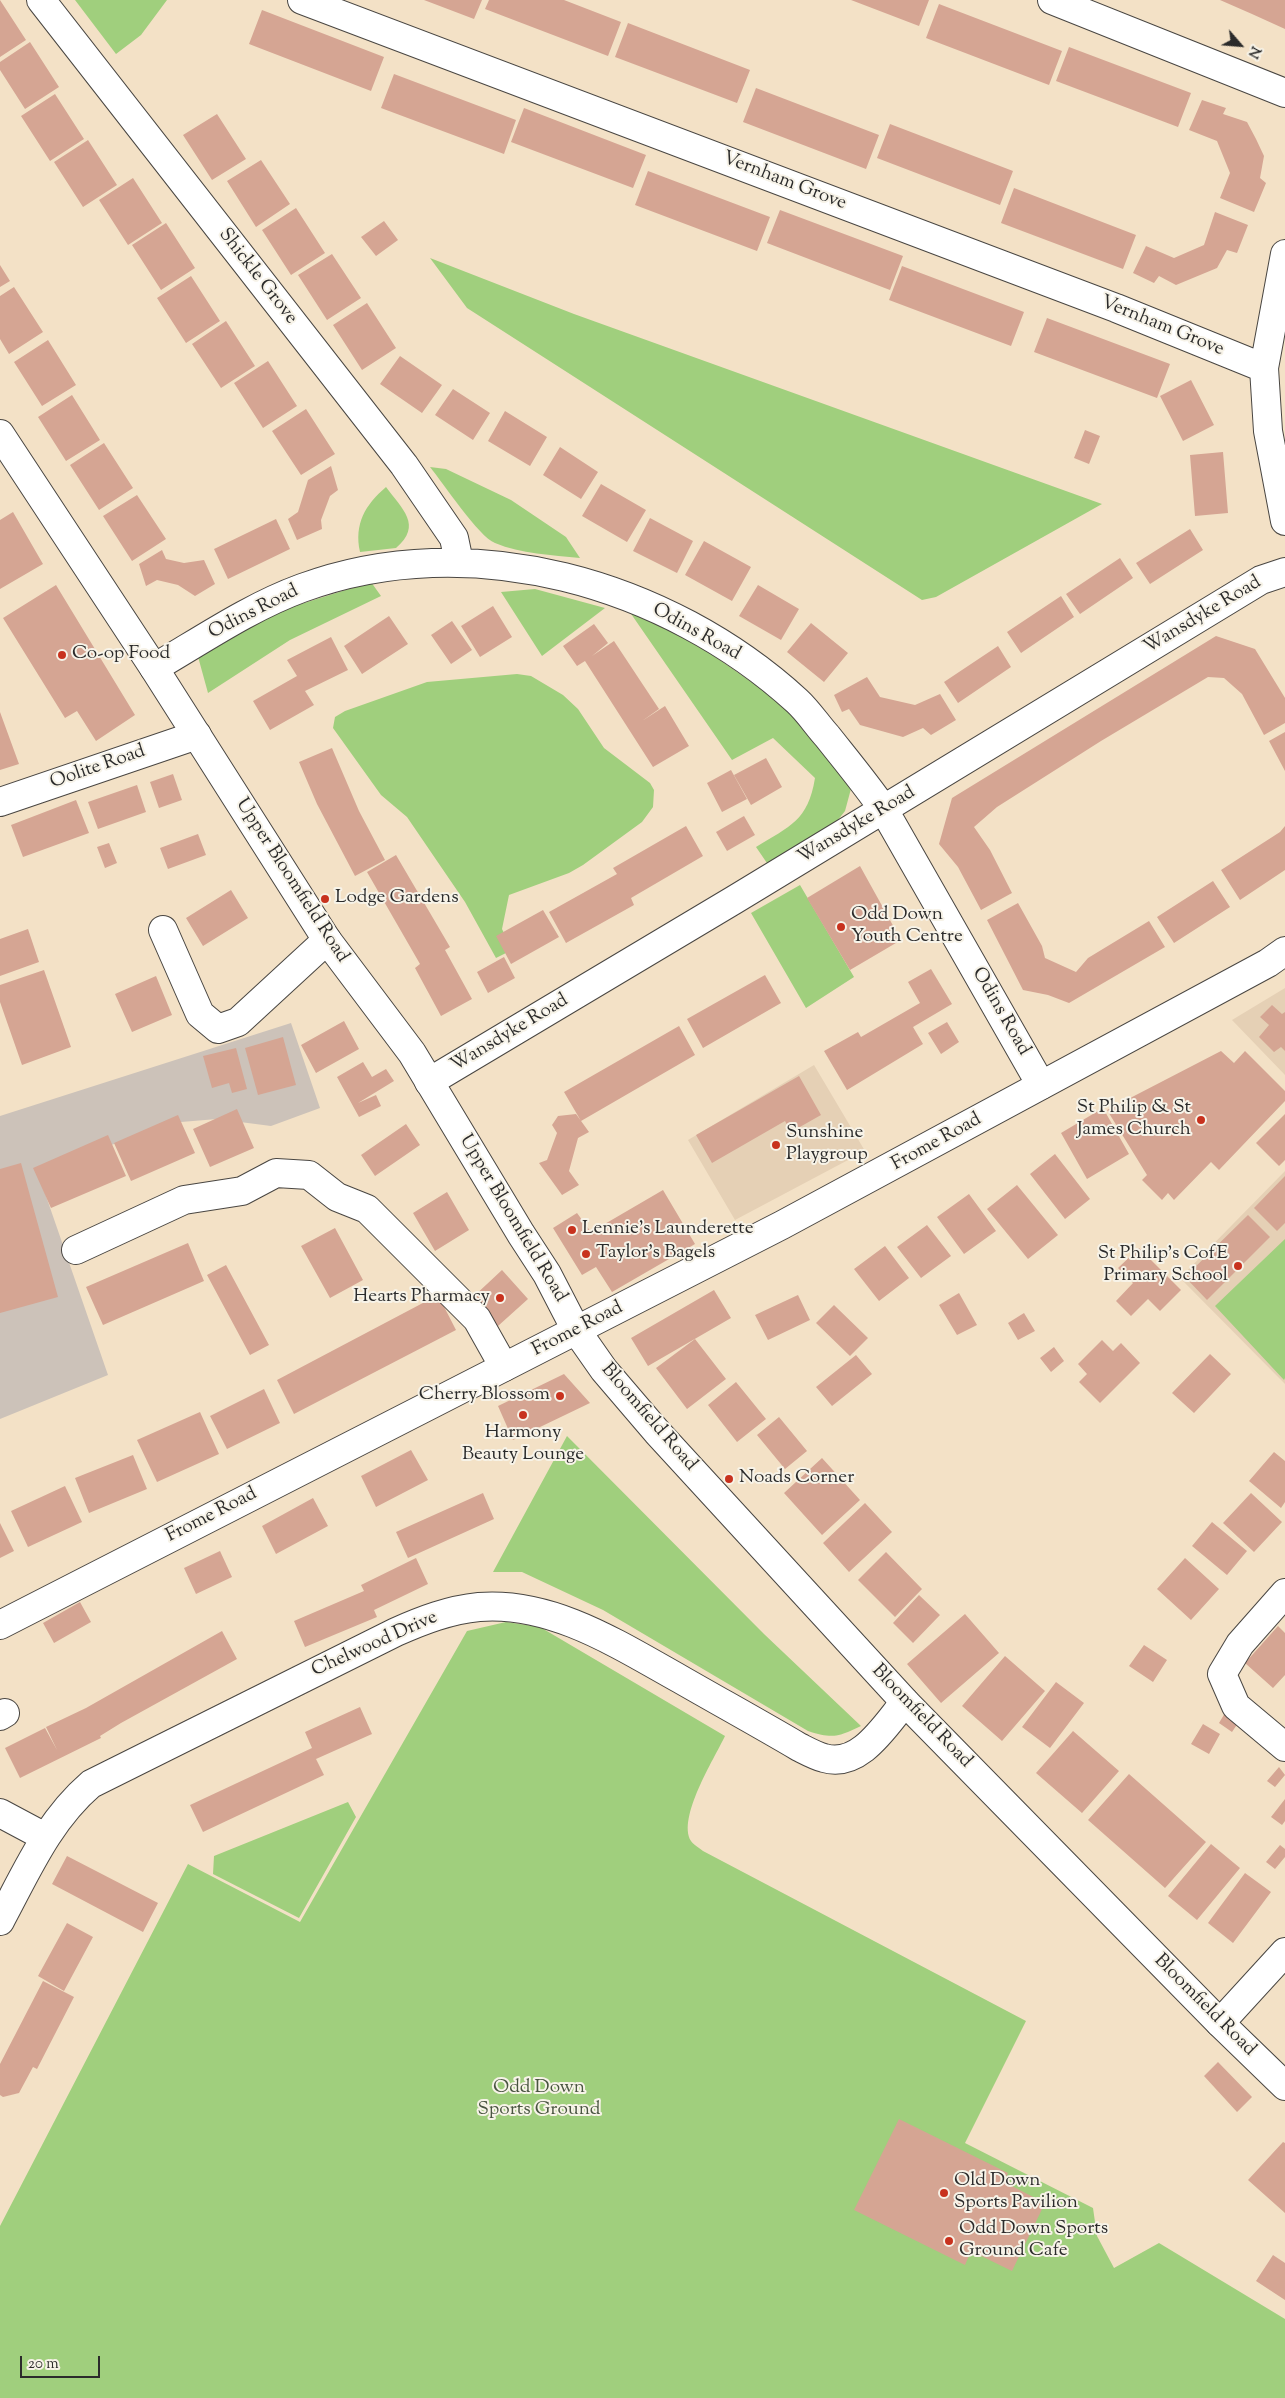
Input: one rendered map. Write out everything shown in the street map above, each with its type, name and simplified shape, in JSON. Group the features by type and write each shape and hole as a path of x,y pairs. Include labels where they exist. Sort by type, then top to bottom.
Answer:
{"street":[{"name":"Shickle Grove","path":"42,0 404,465 454,538 459,562"},
{"name":"Vernham Grove","path":"302,0 1116,308 1264,368"},
{"path":"1052,0 1285,93"},
{"path":"1285,254 1264,368 1268,431 1285,521"},
{"name":"Upper Bloomfield Road","path":"0,434 154,668 326,940 412,1053 547,1274 576,1330"},
{"name":"Odins Road","path":"154,668 258,607 303,587 354,573 394,566 459,562 510,567 560,575 618,592 704,635 766,675 798,702 868,786 884,810 1041,1085"},
{"name":"Wansdyke Road","path":"429,1082 884,810 1261,580 1285,572"},
{"name":"Oolite Road","path":"0,802 197,735"},
{"path":"163,930 200,1014 218,1029 238,1022 326,940"},
{"name":"Frome Road","path":"0,1625 782,1226 1268,963 1285,951"},
{"path":"76,1250 184,1200 242,1191 276,1173 309,1175 337,1197 367,1209 477,1319 504,1367"},
{"name":"Bloomfield Road","path":"576,1330 604,1370 657,1432 905,1702 1220,2023 1285,2086"},
{"path":"1285,1593 1240,1644 1222,1674 1236,1706 1285,1747"},
{"name":"Chelwood Drive","path":"0,1921 45,1837 71,1802 91,1784 396,1632 438,1614 480,1607 523,1610 547,1615 590,1630 799,1747 826,1759 851,1757 866,1747 905,1702"},
{"path":"0,1813 45,1837"},
{"path":"1220,2023 1285,1952"}],"shaded area":[{"path":"1285,988 1285,1075 1232,1020"},
{"path":"291,1023 320,1108 271,1126 217,1119 169,1123 38,1173 108,1375 0,1419 0,1116"},
{"name":"Sunshine Playgroup","path":"814,1065 865,1151 735,1220 688,1140"},
{"name":"St Philip's CofE Primary School","path":"1285,1171 1285,1384 1180,1278"}],"green space":[{"path":"75,0 167,0 141,35 116,54"},
{"path":"430,258 574,314 1102,504 936,597 922,600 467,308"},
{"path":"430,467 446,469 511,500 566,537 580,558 526,552 505,547 488,539 471,521"},
{"path":"386,487 407,517 409,524 408,532 404,540 396,548 360,552 359,533 363,516 372,501"},
{"path":"371,582 381,596 290,640 208,693 197,653 282,610"},
{"path":"535,589 605,608 542,656 501,592"},
{"path":"627,608 671,626 809,722 852,785 845,811 830,830 769,866 756,847 796,821 808,804 815,778 773,738 732,760"},
{"path":"517,674 531,676 563,695 578,709 604,748 650,783 654,790 653,807 642,822 583,865 569,873 509,895 502,929 512,950 496,958 465,902 407,817 381,795 333,728 335,717 345,711 427,682"},
{"path":"800,885 854,977 806,1008 751,913"},
{"path":"1285,1239 1285,1378 1284,1380 1215,1306"},
{"path":"567,1436 764,1634 861,1726 847,1733 835,1736 808,1731 603,1610 522,1572 493,1572"},
{"name":"Odd Down Sports Ground","path":"506,1622 540,1627 725,1736 706,1773 689,1818 688,1831 691,1841 696,1846 1026,2021 965,2143 1093,2208 1097,2236 1114,2268 1159,2243 1285,2319 1285,2398 0,2398 0,2226 188,1864 300,1922 467,1631"},
{"path":"348,1802 356,1817 299,1918 213,1874 214,1856"}],"building":[{"path":"0,0 26,40 0,57"},
{"path":"424,0 482,0 474,19"},
{"path":"489,0 564,0 621,22 608,56 485,9"},
{"path":"851,0 929,0 919,26"},
{"path":"1220,0 1285,0 1285,29 1252,14"},
{"path":"939,4 1062,51 1049,85 926,38"},
{"path":"262,10 384,57 371,91 249,44"},
{"path":"628,23 750,70 737,103 615,57"},
{"path":"30,42 59,87 25,109 0,70 0,62"},
{"path":"1069,47 1191,93 1178,127 1056,81"},
{"path":"394,74 516,120 504,154 381,108"},
{"path":"756,88 879,135 866,169 743,122"},
{"path":"55,94 84,139 50,161 21,116"},
{"path":"1202,100 1226,108 1223,114 1247,122 1264,156 1260,178 1266,183 1254,212 1220,198 1230,173 1217,141 1189,130"},
{"path":"524,108 646,155 633,188 511,142"},
{"path":"217,114 246,159 212,180 183,135"},
{"path":"890,124 1013,171 1000,205 877,158"},
{"path":"88,140 117,185 83,207 54,162"},
{"path":"261,160 290,204 256,227 227,181"},
{"path":"648,171 770,217 757,251 635,205"},
{"path":"133,178 162,223 128,245 99,200"},
{"path":"1014,188 1136,235 1123,269 1001,223"},
{"path":"296,208 325,253 291,275 262,230"},
{"path":"780,210 903,256 890,290 767,243"},
{"path":"1215,212 1248,225 1237,253 1227,250 1217,268 1176,285 1159,276 1154,283 1133,273 1146,246 1174,258 1204,245"},
{"path":"384,221 398,240 376,256 361,237"},
{"path":"166,223 195,268 161,290 132,245"},
{"path":"332,254 361,298 327,320 298,275"},
{"path":"0,265 10,281 0,287"},
{"path":"902,266 1024,312 1011,346 889,300"},
{"path":"191,276 220,321 186,343 157,298"},
{"path":"14,287 43,332 9,354 0,339 0,296"},
{"path":"367,303 396,348 362,370 333,325"},
{"path":"1047,318 1170,364 1157,398 1034,352"},
{"path":"226,321 255,366 221,388 192,344"},
{"path":"48,340 76,385 42,406 14,362"},
{"path":"400,356 442,385 422,413 380,384"},
{"path":"268,361 297,406 263,428 234,383"},
{"path":"1191,380 1214,425 1183,441 1160,396"},
{"path":"453,389 490,413 473,440 435,415"},
{"path":"72,395 100,440 66,461 38,417"},
{"path":"306,409 335,454 301,475 272,431"},
{"path":"505,411 547,437 530,466 488,441"},
{"path":"1085,430 1100,436 1089,464 1074,458"},
{"path":"104,443 133,488 99,510 70,465"},
{"path":"560,447 598,472 581,499 543,475"},
{"path":"1223,452 1228,513 1195,516 1190,455"},
{"path":"331,466 338,490 330,496 321,520 322,529 297,540 288,519 298,512 308,480"},
{"path":"601,484 646,510 627,542 582,516"},
{"path":"137,495 166,539 132,561 103,516"},
{"path":"13,512 43,564 0,589 0,520"},
{"path":"650,518 693,541 677,573 633,551"},
{"path":"276,519 290,549 228,579 214,549"},
{"path":"1190,529 1203,550 1150,584 1136,563"},
{"path":"704,541 751,567 732,601 685,575"},
{"path":"162,550 166,559 184,563 204,560 215,584 195,596 178,585 157,580 146,586 139,564"},
{"path":"1120,558 1133,578 1080,614 1066,594"},
{"name":"Co-op Food","path":"56,585 135,715 96,741 77,711 65,718 3,618"},
{"path":"758,585 799,609 781,640 739,616"},
{"path":"1061,596 1074,617 1021,653 1007,632"},
{"path":"493,606 512,637 480,657 461,626"},
{"path":"389,616 408,644 362,674 344,646"},
{"path":"452,621 472,650 451,664 431,635"},
{"path":"811,623 848,653 824,682 787,652"},
{"path":"594,624 608,643 592,656 614,641 659,709 642,721 665,706 689,746 653,767 585,661 577,666 563,646"},
{"path":"1216,636 1255,649 1285,698 1285,723 1264,735 1242,694 1224,678 1208,677 1101,741 997,807 974,827 990,850 1012,893 981,910 958,867 939,844 952,798"},
{"path":"331,637 348,670 305,691 314,705 270,730 253,701 297,676 287,660"},
{"path":"998,646 1011,667 958,703 944,682"},
{"path":"867,677 880,697 915,705 940,694 956,720 931,735 923,728 903,737 860,725 849,709 842,712 834,695"},
{"path":"0,712 19,764 0,770"},
{"path":"1285,732 1285,771 1269,741"},
{"path":"332,748 359,811 385,860 355,876 317,804 299,762"},
{"path":"766,758 782,787 751,805 734,775"},
{"path":"731,770 747,799 722,812 707,783"},
{"path":"173,774 182,800 159,808 150,782"},
{"path":"137,785 146,812 98,829 88,802"},
{"path":"76,800 89,833 23,857 11,825"},
{"path":"744,816 755,835 727,851 716,832"},
{"path":"686,826 703,856 631,898 634,905 566,943 549,912 617,874 613,868"},
{"path":"1285,826 1285,870 1240,900 1221,870 1280,832"},
{"path":"198,834 206,855 168,869 160,848"},
{"path":"109,843 117,863 105,868 97,847"},
{"path":"396,855 450,947 445,950 472,999 441,1016 415,968 420,964 367,872"},
{"path":"860,866 901,940 850,970 807,898"},
{"path":"1213,881 1230,907 1174,943 1157,917"},
{"path":"231,890 248,918 203,946 186,918"},
{"path":"1018,903 1042,946 1045,958 1076,972 1088,958 1149,921 1165,947 1069,1003 1048,995 1023,990 987,920"},
{"path":"543,910 559,937 511,964 496,936"},
{"path":"28,929 39,962 0,976 0,939"},
{"path":"504,957 515,978 488,993 477,972"},
{"path":"931,969 952,1004 913,1027 923,1044 847,1090 824,1051 858,1032 861,1037 920,1003 908,982"},
{"path":"44,970 71,1047 22,1065 0,1002 0,985"},
{"path":"765,975 781,1003 703,1048 687,1019"},
{"path":"156,976 172,1015 132,1032 115,994"},
{"path":"1272,1005 1282,1014 1285,1012 1285,1051 1281,1047 1274,1052 1259,1037 1269,1025 1260,1017"},
{"path":"344,1021 359,1049 316,1073 301,1045"},
{"path":"947,1022 959,1042 941,1054 928,1033"},
{"path":"679,1026 695,1055 581,1121 564,1092"},
{"path":"283,1037 296,1085 258,1095 245,1048"},
{"path":"236,1048 247,1089 232,1093 229,1083 212,1088 203,1056"},
{"path":"1221,1051 1234,1063 1245,1051 1285,1091 1285,1101 1219,1170 1211,1162 1174,1200 1168,1193 1162,1200 1142,1180 1147,1175 1107,1110"},
{"path":"363,1062 372,1077 386,1069 394,1081 358,1103 376,1095 381,1106 359,1117 337,1077"},
{"path":"799,1076 821,1115 791,1132 785,1121 712,1163 696,1135"},
{"path":"1103,1108 1129,1154 1087,1179 1061,1133"},
{"path":"237,1109 254,1148 210,1167 193,1129"},
{"path":"576,1114 589,1132 578,1138 569,1171 579,1185 562,1195 539,1163 547,1160 557,1133 552,1125 558,1116"},
{"path":"1285,1114 1285,1160 1279,1166 1256,1143"},
{"path":"178,1115 195,1153 131,1181 114,1143"},
{"path":"406,1124 420,1145 375,1176 361,1155"},
{"path":"108,1135 126,1176 51,1208 33,1168"},
{"path":"1055,1154 1090,1199 1065,1219 1030,1174"},
{"path":"21,1163 58,1297 0,1313 0,1169"},
{"path":"1285,1176 1285,1223 1277,1231 1254,1208"},
{"path":"1017,1185 1058,1235 1028,1259 987,1209"},
{"path":"663,1190 695,1244 612,1292 596,1267 582,1275 553,1228 577,1213 591,1232"},
{"path":"447,1192 469,1230 435,1251 413,1213"},
{"path":"969,1194 996,1231 964,1254 937,1217"},
{"path":"1248,1215 1270,1237 1207,1300 1185,1277"},
{"path":"927,1225 951,1256 921,1278 897,1247"},
{"path":"335,1228 363,1280 330,1298 301,1246"},
{"path":"188,1243 204,1281 103,1325 86,1287"},
{"path":"885,1246 909,1278 879,1301 854,1269"},
{"path":"1139,1248 1181,1290 1160,1311 1148,1299 1131,1316 1116,1301 1133,1283 1118,1268"},
{"path":"226,1265 269,1345 250,1355 207,1275"},
{"name":"Hearts Pharmacy","path":"502,1270 528,1299 498,1326 472,1298"},
{"path":"714,1290 731,1318 648,1366 631,1338"},
{"path":"959,1293 977,1325 957,1335 939,1305"},
{"path":"438,1295 456,1330 294,1414 277,1380"},
{"path":"798,1295 810,1320 768,1340 755,1315"},
{"path":"834,1305 868,1338 850,1356 816,1323"},
{"path":"1024,1313 1035,1331 1018,1340 1008,1323"},
{"path":"695,1339 726,1379 687,1409 656,1368"},
{"path":"1102,1340 1113,1351 1121,1343 1140,1363 1100,1403 1079,1382 1087,1374 1078,1364"},
{"path":"1054,1347 1064,1361 1051,1372 1040,1358"},
{"path":"1210,1354 1231,1374 1194,1413 1172,1393"},
{"path":"856,1355 872,1374 832,1406 816,1387"},
{"path":"564,1374 590,1403 513,1440 498,1406"},
{"path":"736,1382 766,1419 737,1442 708,1405"},
{"path":"264,1389 280,1423 227,1449 210,1416"},
{"path":"200,1412 219,1454 157,1482 137,1440"},
{"path":"779,1417 807,1451 785,1469 757,1435"},
{"path":"411,1450 428,1480 376,1507 361,1476"},
{"path":"1274,1452 1285,1461 1285,1502 1281,1508 1249,1481"},
{"path":"133,1455 147,1489 89,1513 75,1478"},
{"path":"822,1458 860,1500 822,1535 784,1493"},
{"path":"65,1486 82,1522 28,1547 11,1511"},
{"path":"483,1493 494,1519 408,1558 396,1532"},
{"path":"1251,1493 1282,1522 1254,1552 1223,1523"},
{"path":"313,1498 328,1526 276,1554 262,1526"},
{"path":"865,1503 892,1532 849,1572 823,1543"},
{"path":"1212,1522 1247,1551 1227,1575 1192,1546"},
{"path":"0,1523 14,1551 0,1558"},
{"path":"220,1551 232,1577 196,1594 184,1568"},
{"path":"886,1552 922,1589 895,1617 858,1580"},
{"path":"416,1558 428,1584 374,1610 377,1617 305,1647 294,1621 364,1591 361,1585"},
{"path":"1185,1558 1219,1589 1191,1620 1157,1589"},
{"path":"919,1595 940,1615 913,1643 893,1623"},
{"path":"80,1602 91,1622 54,1643 43,1623"},
{"path":"965,1614 999,1653 941,1703 907,1664"},
{"path":"1278,1626 1285,1633 1285,1675 1273,1688 1245,1663"},
{"path":"222,1631 237,1659 121,1723 100,1736 101,1738 20,1778 5,1748 45,1728 57,1750 46,1727 86,1708"},
{"path":"1144,1645 1167,1660 1153,1682 1129,1666"},
{"path":"1005,1656 1045,1691 1002,1741 962,1706"},
{"path":"1056,1682 1084,1703 1050,1748 1022,1727"},
{"path":"360,1707 372,1734 316,1759 324,1775 203,1832 190,1805 312,1748 305,1732"},
{"path":"1228,1708 1242,1717 1232,1732 1219,1723"},
{"path":"1203,1724 1220,1734 1209,1754 1191,1744"},
{"path":"1073,1731 1119,1771 1082,1813 1036,1773"},
{"path":"1279,1767 1285,1775 1275,1787 1267,1781"},
{"path":"1129,1774 1206,1842 1165,1888 1088,1820"},
{"path":"1285,1799 1285,1821 1282,1825 1271,1817"},
{"path":"1211,1844 1240,1868 1197,1920 1168,1896"},
{"path":"1280,1845 1285,1849 1285,1857 1275,1869 1266,1862"},
{"path":"67,1856 158,1903 143,1932 52,1884"},
{"path":"1245,1873 1271,1892 1233,1943 1208,1923"},
{"path":"67,1923 93,1937 64,1991 38,1976"},
{"path":"43,1981 74,1997 37,2069 33,2067 19,2093 3,2097 0,2095 0,2064"},
{"path":"1218,2062 1252,2097 1237,2112 1204,2076"},
{"name":"Old Down Sports Pavilion","path":"899,2119 1008,2173 1004,2182 1045,2203 1012,2271 971,2251 965,2265 854,2210"},
{"path":"1283,2142 1285,2143 1285,2213 1248,2180"},
{"path":"1273,2255 1285,2263 1285,2300 1256,2281"}],"place":[{"name":"Co-op Food","path":"62,655"},
{"name":"Lodge Gardens","path":"325,899"},
{"name":"Odd Down Youth Centre","path":"841,927"},
{"name":"St Philip & St James Church","path":"1201,1120"},
{"name":"Sunshine Playgroup","path":"776,1145"},
{"name":"Lennie's Launderette","path":"572,1230"},
{"name":"Taylor’s Bagels","path":"586,1254"},
{"name":"St Philip's CofE Primary School","path":"1238,1266"},
{"name":"Hearts Pharmacy","path":"500,1298"},
{"name":"Cherry Blossom","path":"560,1396"},
{"name":"Harmony Beauty Lounge","path":"523,1415"},
{"name":"Noads Corner","path":"729,1479"},
{"name":"Old Down Sports Pavilion","path":"944,2193"},
{"name":"Odd Down Sports Ground Cafe","path":"949,2241"}]}
